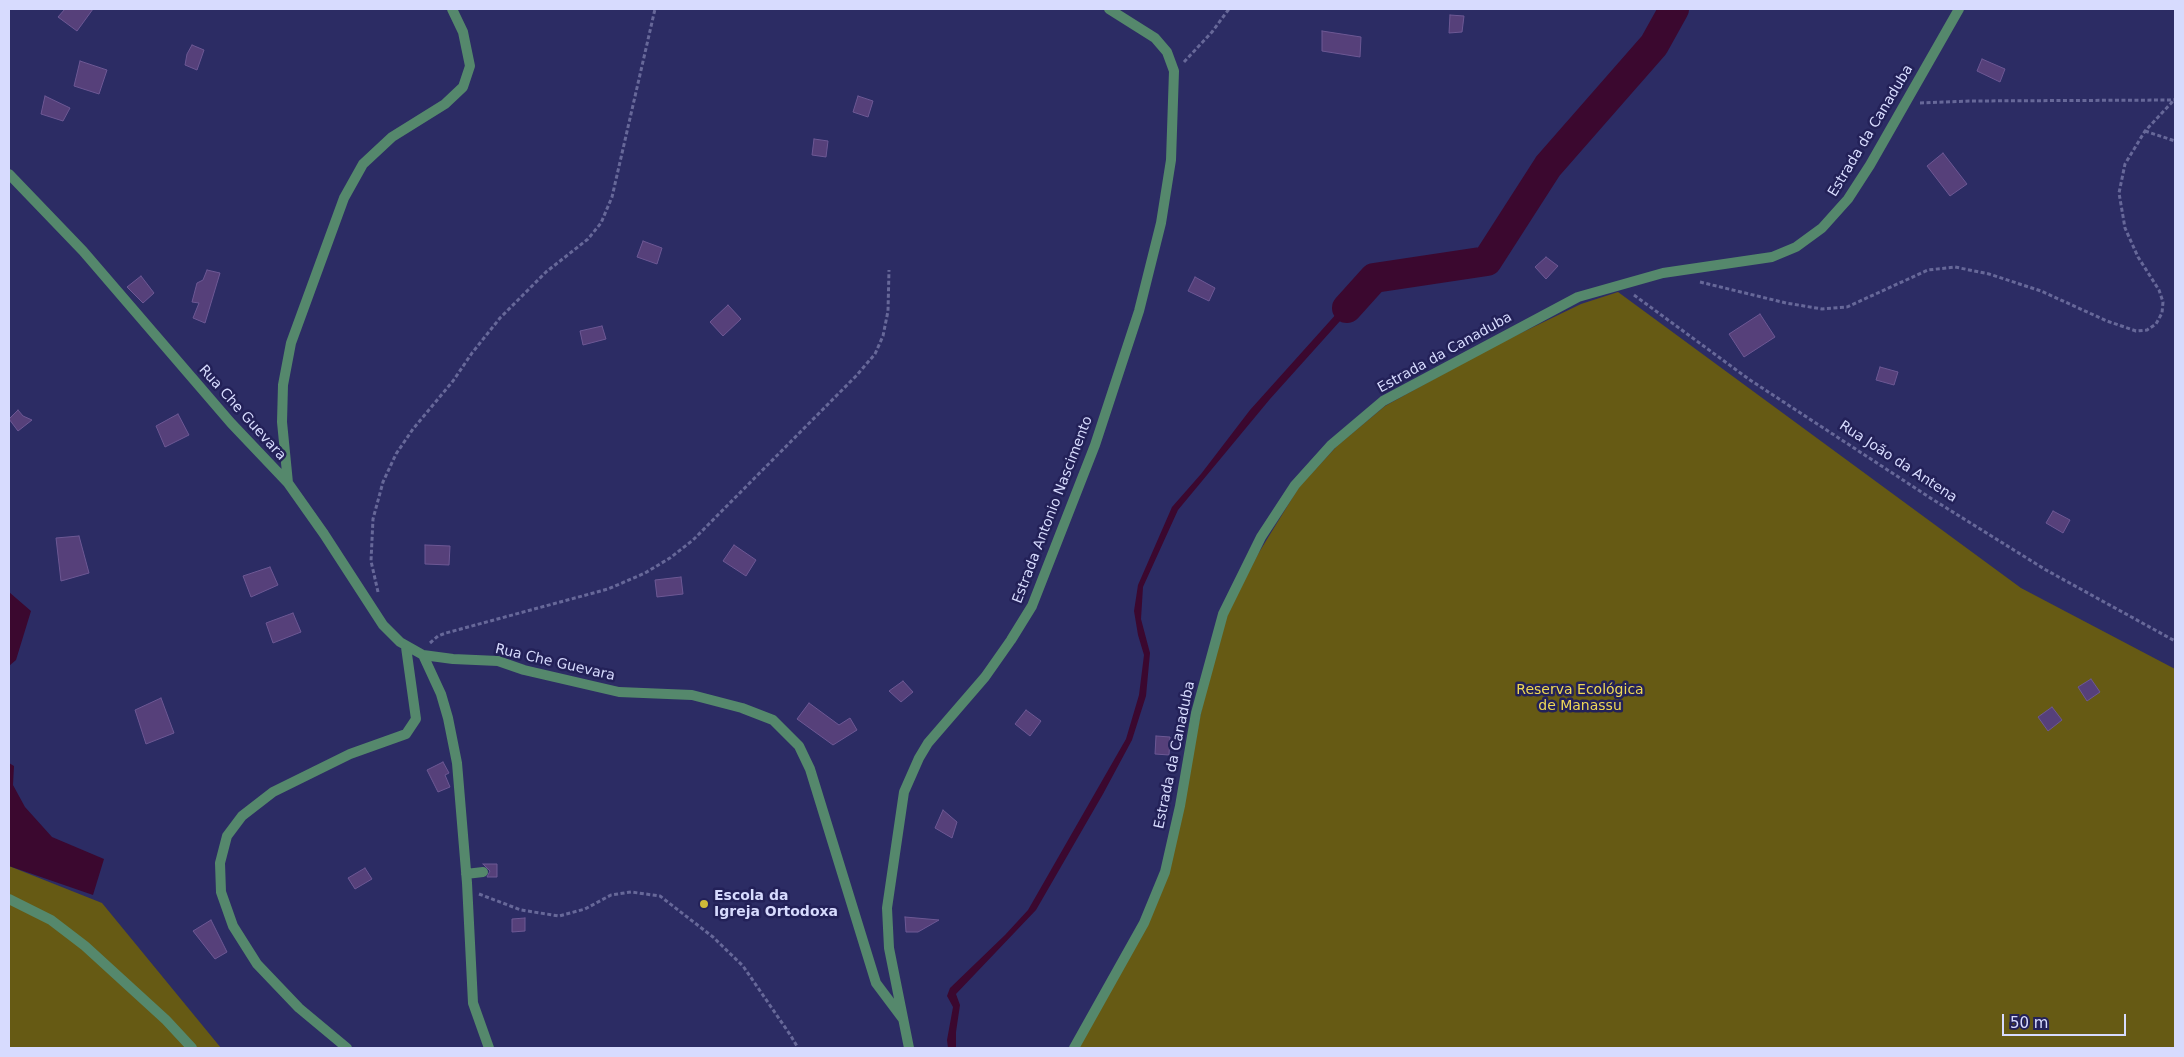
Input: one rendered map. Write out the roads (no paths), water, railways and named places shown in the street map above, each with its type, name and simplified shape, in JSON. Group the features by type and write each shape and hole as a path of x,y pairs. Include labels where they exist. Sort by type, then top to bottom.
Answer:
{"street":[{"path":"288,482 282,422 283,384 294,334 344,198 363,164 392,137 445,104 463,88 470,66 463,32 452,9"},
{"name":"Estrada Antonio Nascimento","path":"909,1048 889,948 887,908 904,792 928,742 985,677 1032,606 1095,445 1139,311 1161,223 1171,160 1174,71 1167,52 1155,38 1108,9"},
{"name":"Estrada da Canaduba","path":"1074,1048 1144,923 1165,872 1180,806 1196,713 1223,614 1261,536 1295,486 1331,445 1383,401 1578,296 1663,273 1772,257 1796,246 1822,228 1848,199 1906,104 1959,9"},
{"name":"Rua Che Guevara","path":"9,174 83,251 231,423 288,482 383,625 391,635 406,646 423,654 453,659 498,661 524,670 619,692 692,695 742,708 773,720 799,746 810,768 876,983 903,1019"},
{"path":"347,1048 299,1008 258,964 233,926 221,892 220,863 227,836 242,816 273,792 350,754 406,734 416,719 406,646"},
{"path":"423,654 441,694 457,763 467,878 473,1003 488,1048"},
{"path":"467,878 483,872"},
{"path":"9,899 51,920 85,946 166,1020 192,1048"}],"waterway":[{"path":"1347,308 1374,278 1487,261 1548,166 1654,45 1674,9"}],"place":[{"name":"Escola da Igreja Ortodoxa","path":"704,904"}],"park label":[{"name":"Reserva Ecológica de Manassu","path":"1580,698"}]}
